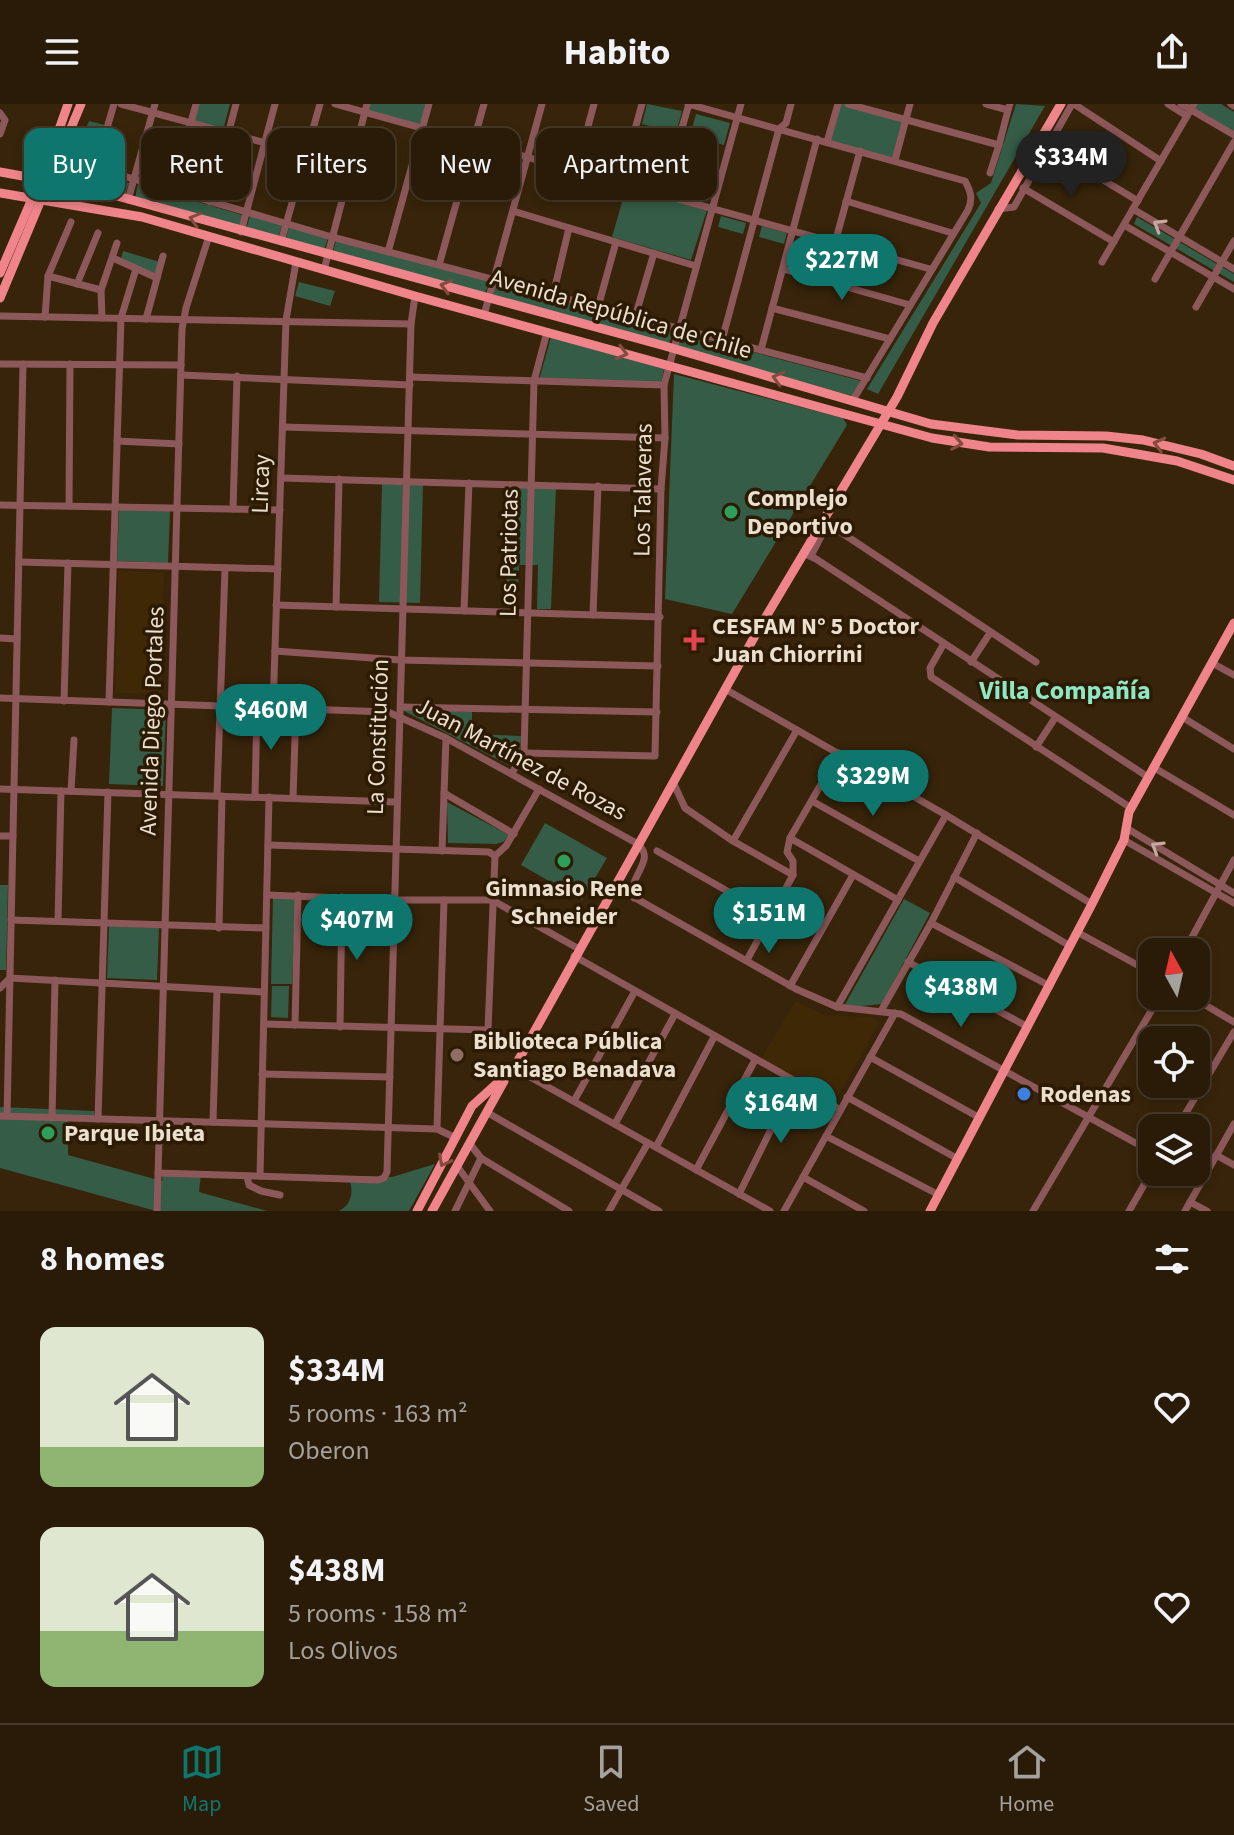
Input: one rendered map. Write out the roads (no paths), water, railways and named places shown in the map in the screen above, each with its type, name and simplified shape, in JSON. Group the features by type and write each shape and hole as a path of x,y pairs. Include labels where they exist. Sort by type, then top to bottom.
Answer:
{"main road":[{"path":"61,128 68,104"},
{"path":"70,128 81,104"},
{"path":"417,1211 472,1106 514,1068 725,689 807,555 882,424 933,323 1061,104"},
{"name":"Avenida República de Chile","path":"0,172 24,176"},
{"name":"Avenida República de Chile","path":"0,193 24,196"},
{"name":"Avenida República de Chile","path":"125,199 672,348 931,424 968,430 1143,440 1201,454 1234,466"},
{"path":"0,273 36,200"},
{"path":"0,298 36,200"},
{"name":"Avenida República de Chile","path":"48,200 142,217 415,296 932,438 989,447 1081,447 1124,451 1197,466 1234,480"},
{"path":"932,1208 1124,840 1131,808 1234,623"},
{"path":"432,1211 506,1077"}],"street":[{"path":"107,128 114,104"},
{"path":"121,104 153,108 209,128"},
{"path":"189,128 196,104"},
{"path":"229,128 236,104"},
{"path":"241,232 275,104"},
{"path":"313,128 320,104"},
{"path":"335,104 366,108 420,128"},
{"path":"423,128 429,104"},
{"path":"477,128 484,104"},
{"path":"484,315 542,104"},
{"path":"588,128 594,104"},
{"path":"635,128 642,104"},
{"path":"682,128 689,104 965,181 972,202 968,210 853,400"},
{"name":"Los Talaveras","path":"524,753 655,756 664,385 741,104"},
{"path":"722,340 752,220 779,129 786,123 791,104"},
{"path":"827,142 838,104"},
{"path":"848,104 999,145"},
{"path":"895,160 910,104"},
{"path":"986,104 1009,107 990,173"},
{"path":"998,209 1012,209 1073,104 1161,161"},
{"path":"1168,104 1191,110"},
{"path":"1181,104 1234,135"},
{"path":"128,200 153,108"},
{"path":"324,270 366,108"},
{"path":"1102,262 1191,110"},
{"path":"0,113 5,120 0,134"},
{"path":"251,139 265,143"},
{"path":"761,350 817,139"},
{"path":"1155,279 1234,142"},
{"path":"1047,146 1138,201"},
{"path":"835,243 860,151"},
{"path":"520,155 536,159"},
{"path":"388,252 411,171"},
{"path":"125,176 141,181"},
{"path":"1014,184 1114,242"},
{"path":"203,200 867,378"},
{"path":"281,242 293,200"},
{"path":"439,265 457,200"},
{"path":"681,200 930,269"},
{"path":"846,201 952,233"},
{"path":"1133,209 1234,269"},
{"path":"513,211 696,266"},
{"path":"45,317 48,276 71,222"},
{"path":"1124,225 1234,289"},
{"path":"553,295 569,228"},
{"path":"77,284 98,233"},
{"name":"Avenida Diego Portales","path":"157,1211 183,320 209,236"},
{"path":"1196,307 1234,241"},
{"path":"598,307 616,242"},
{"path":"102,318 101,290 117,243"},
{"path":"635,317 654,253"},
{"path":"146,319 163,256"},
{"path":"113,258 157,278"},
{"name":"Lircay","path":"273,708 286,320 296,262"},
{"path":"109,702 121,318 136,269"},
{"path":"783,269 910,305"},
{"path":"48,276 101,290"},
{"name":"La Constitución","path":"260,1176 384,1178 387,1172 400,660 411,324 415,296"},
{"path":"772,308 890,339"},
{"path":"0,316 411,324"},
{"name":"Los Patriotas","path":"512,773 524,753 534,381 547,332"},
{"path":"0,364 181,365"},
{"path":"23,364 10,978 4,1015 3,1116 437,1129 456,1138"},
{"path":"69,506 70,364"},
{"path":"181,375 664,385"},
{"path":"233,509 237,376"},
{"path":"283,427 665,438"},
{"path":"117,441 179,444"},
{"path":"281,478 661,489"},
{"path":"336,607 339,479"},
{"path":"464,611 469,483"},
{"path":"593,615 598,486"},
{"path":"0,505 280,510"},
{"path":"1036,662 833,527 826,527 807,555 1148,777"},
{"path":"19,562 278,569"},
{"path":"64,701 68,563"},
{"path":"219,928 225,569"},
{"path":"276,605 660,617"},
{"path":"971,662 990,633"},
{"path":"0,638 17,639"},
{"path":"943,645 930,668 931,677 1131,808"},
{"path":"275,651 400,660 658,666"},
{"path":"1212,663 1234,675"},
{"path":"725,689 977,833 1092,904"},
{"name":"Juan Martínez de Rozas","path":"0,698 400,711 638,844"},
{"path":"255,797 257,707"},
{"path":"293,798 296,708"},
{"path":"400,711 657,712"},
{"path":"1182,717 1234,749"},
{"path":"1036,747 1055,718"},
{"path":"733,841 797,730"},
{"path":"442,851 446,738"},
{"path":"71,791 74,740"},
{"path":"747,960 793,875 793,861 787,852 790,838 839,753"},
{"path":"1153,767 1234,815"},
{"path":"673,782 685,808 733,841 793,875"},
{"path":"0,789 396,802"},
{"path":"488,1030 495,856 514,834 539,789"},
{"path":"58,921 61,791"},
{"path":"98,1119 108,792"},
{"path":"444,793 514,834"},
{"path":"158,1173 260,1176 269,797"},
{"path":"812,801 919,861"},
{"path":"837,1007 946,815"},
{"path":"1128,829 1234,903"},
{"path":"881,1011 977,833"},
{"path":"0,836 13,836"},
{"path":"790,838 898,900"},
{"path":"1124,840 1218,889 1234,893"},
{"path":"634,898 632,885 645,856 638,844"},
{"path":"268,845 489,852 495,856"},
{"path":"657,851 771,916"},
{"path":"1192,938 1234,860"},
{"path":"790,986 853,875"},
{"path":"954,877 1070,946"},
{"path":"614,886 790,986 837,1007 895,1013 1006,1070 1138,1144"},
{"path":"0,887 12,887"},
{"path":"267,895 492,900 635,991 795,1081 840,1110"},
{"path":"295,1025 298,895"},
{"path":"340,1027 342,897"},
{"path":"437,1129 444,900"},
{"path":"11,920 266,928"},
{"path":"931,923 1050,986"},
{"path":"1077,932 1138,965"},
{"path":"908,962 1028,1027"},
{"path":"0,988 10,978 264,992"},
{"path":"52,1118 55,980"},
{"path":"213,1122 217,990"},
{"path":"574,1101 635,991"},
{"path":"1210,1008 1234,1022"},
{"path":"1033,1211 1152,1010"},
{"path":"784,1211 895,1013"},
{"path":"615,1124 675,1014"},
{"path":"264,1024 488,1030 524,1049"},
{"path":"1185,1114 1234,1032"},
{"path":"609,1211 652,1145 714,1037"},
{"path":"870,1057 980,1118"},
{"path":"696,1170 755,1060"},
{"path":"514,1068 759,1208 770,1211"},
{"path":"262,1074 390,1077"},
{"path":"739,1194 795,1081"},
{"path":"847,1097 958,1159"},
{"path":"488,1113 659,1211"},
{"path":"1210,1165 1234,1124"},
{"path":"826,1136 939,1195"},
{"path":"470,1144 481,1158 569,1211"},
{"path":"1216,1155 1234,1165"},
{"path":"455,1211 481,1158"},
{"path":"457,1166 490,1211"},
{"path":"247,1176 249,1185 280,1195"},
{"path":"803,1177 864,1211"},
{"path":"1129,1211 1143,1186"},
{"path":"1185,1211 1198,1186"},
{"path":"1190,1202 1207,1211"},
{"path":"932,1208 944,1211"}],"place":[{"name":"Complejo Deportivo","path":"731,512"},
{"name":"CESFAM N° 5 Doctor Juan Chiorrini","path":"694,640"},
{"name":"Gimnasio Rene Schneider","path":"564,861"},
{"name":"Biblioteca Pública Santiago Benadava","path":"457,1055"},
{"name":"Rodenas","path":"1024,1094"},
{"name":"Parque Ibieta","path":"48,1133"}],"district":[{"name":"Villa Compañía","path":"1065,690"}]}
